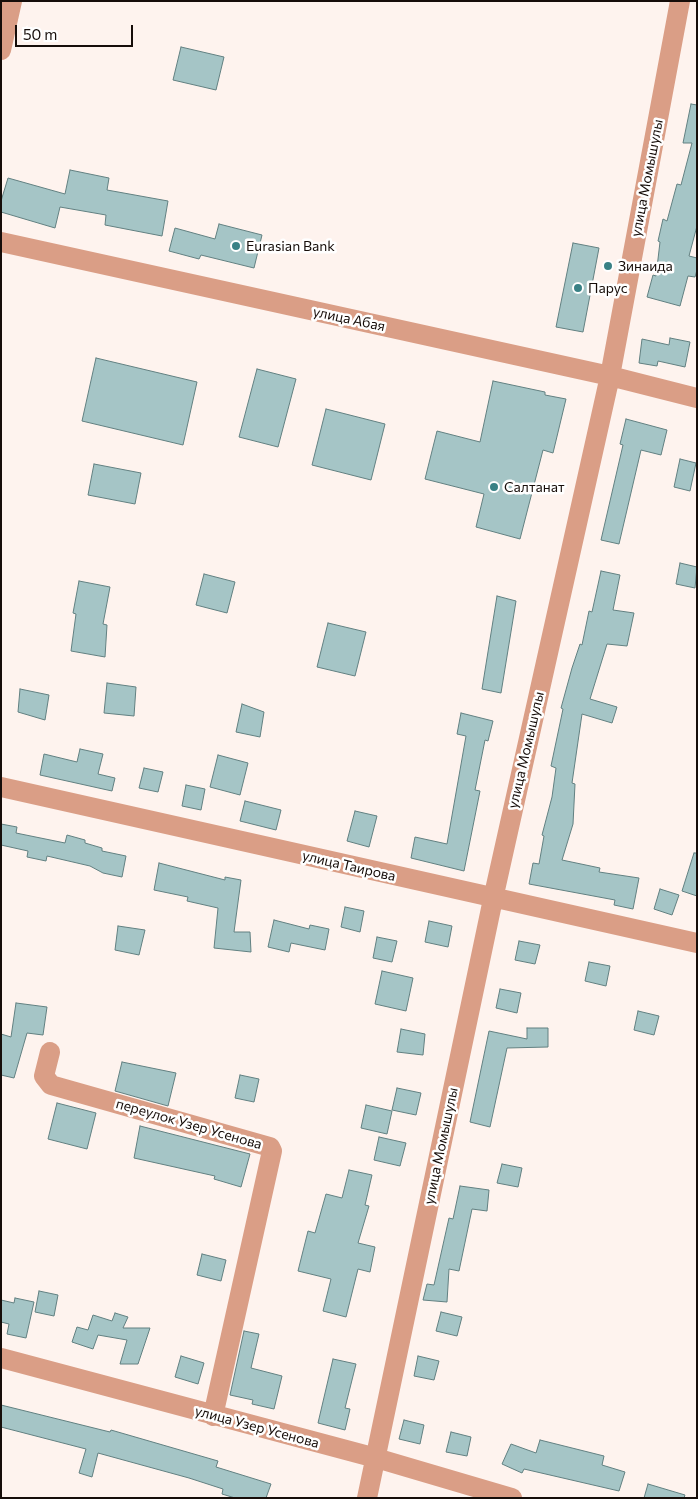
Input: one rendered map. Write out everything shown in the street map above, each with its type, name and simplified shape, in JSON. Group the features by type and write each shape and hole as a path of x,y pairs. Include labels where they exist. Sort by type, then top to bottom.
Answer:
{"street":[{"path":"1,50 12,1"},
{"name":"улица Момышулы","path":"367,1498 493,899 610,376 680,1"},
{"name":"улица Абая","path":"1,242 610,376 697,398"},
{"name":"улица Таирова","path":"1,787 493,899 697,943"},
{"name":"переулок Узер Усенова","path":"50,1052 44,1076 52,1085 270,1147 272,1152 213,1416"},
{"name":"улица Узер Усенова","path":"1,1358 376,1458 512,1498"}],"building":[{"path":"181,47 224,57 216,90 173,80"},
{"path":"691,104 697,105 697,226 689,256 697,258 697,270 695,277 688,276 680,306 647,297 653,275 656,276 660,242 658,241 663,219 667,221 677,184 681,185 692,143 683,143"},
{"path":"70,170 109,178 107,190 168,201 162,236 105,225 106,215 60,207 55,228 1,212 1,201 8,178 65,194"},
{"name":"Eurasian Bank","path":"219,224 262,235 254,268 201,255 199,259 169,251 175,228 215,239"},
{"name":"Парус","path":"573,243 599,248 583,332 556,327"},
{"path":"670,338 690,342 685,367 658,361 657,366 639,363 642,339 669,345"},
{"path":"96,358 197,382 183,445 82,421"},
{"path":"257,369 296,379 278,447 239,437"},
{"path":"493,381 545,392 545,395 566,399 553,453 543,450 520,539 476,527 484,494 425,479 437,431 480,442"},
{"path":"326,409 385,424 371,480 312,465"},
{"path":"626,419 667,430 661,455 641,450 619,544 601,540 623,445 620,444"},
{"path":"680,459 696,463 690,491 674,487"},
{"path":"94,464 141,473 135,504 88,495"},
{"path":"680,563 697,567 695,588 676,584"},
{"path":"601,571 620,575 613,610 634,613 627,646 607,644 590,699 617,707 612,723 582,714 572,783 575,784 573,824 562,860 600,868 599,872 639,878 633,909 614,905 615,900 529,884 533,863 539,864 544,836 542,835 552,797 556,768 551,766 563,709 561,708 580,644 582,645 589,611 592,612"},
{"path":"204,574 235,582 227,613 196,605"},
{"path":"79,581 110,587 103,624 107,625 105,657 71,651 76,614 73,613"},
{"path":"497,596 516,601 501,693 482,689"},
{"path":"328,623 366,632 355,676 317,667"},
{"path":"107,683 136,687 134,716 104,713"},
{"path":"20,689 49,695 45,720 18,712"},
{"path":"242,704 264,712 260,737 236,732"},
{"path":"461,713 493,721 488,741 485,740 475,790 480,791 464,871 411,858 415,837 447,844 466,736 457,734"},
{"path":"80,749 103,754 98,774 115,778 112,791 40,775 44,754 77,762"},
{"path":"218,755 248,763 240,795 210,787"},
{"path":"144,768 163,772 158,792 139,788"},
{"path":"186,785 205,789 201,810 182,806"},
{"path":"245,801 281,810 276,830 240,821"},
{"path":"355,811 377,816 369,847 347,841"},
{"path":"1,824 17,827 16,833 65,843 67,835 85,840 85,843 102,848 102,851 126,856 122,877 103,873 90,866 47,856 46,861 27,857 28,851 1,845"},
{"path":"694,853 697,853 697,896 682,891"},
{"path":"159,863 225,880 225,877 241,880 234,932 250,932 251,952 214,948 218,908 187,901 188,897 154,890"},
{"path":"660,889 679,895 672,915 654,909"},
{"path":"345,907 364,911 360,932 341,927"},
{"path":"274,920 309,929 310,925 329,929 325,950 291,943 289,952 268,947"},
{"path":"429,921 452,926 448,947 425,942"},
{"path":"118,926 145,930 139,955 115,950"},
{"path":"377,937 397,941 392,962 373,958"},
{"path":"519,941 540,945 535,964 515,960"},
{"path":"589,962 610,966 606,986 585,981"},
{"path":"382,971 413,978 406,1011 375,1004"},
{"path":"500,989 521,993 517,1013 496,1008"},
{"path":"16,1003 47,1007 43,1035 27,1033 14,1078 1,1075 1,1034 11,1037"},
{"path":"638,1011 659,1016 654,1035 634,1030"},
{"path":"527,1028 548,1028 548,1047 507,1048 490,1127 470,1122 489,1031 527,1039"},
{"path":"401,1029 425,1034 423,1055 397,1052"},
{"path":"122,1062 176,1073 168,1106 115,1091"},
{"path":"240,1075 259,1079 254,1102 235,1098"},
{"path":"397,1088 421,1093 416,1115 392,1110"},
{"path":"57,1103 96,1113 87,1149 48,1139"},
{"path":"366,1105 392,1111 387,1134 361,1128"},
{"path":"140,1126 250,1154 241,1187 214,1179 215,1176 134,1158"},
{"path":"379,1137 406,1143 400,1166 374,1160"},
{"path":"502,1164 522,1168 518,1187 497,1183"},
{"path":"349,1170 372,1175 365,1205 369,1206 358,1243 375,1247 370,1272 358,1269 346,1317 323,1311 331,1279 298,1271 308,1231 315,1233 326,1194 342,1198"},
{"path":"460,1186 489,1190 487,1211 472,1209 459,1271 449,1269 447,1302 423,1300 427,1284 434,1285 449,1218 453,1219"},
{"path":"202,1254 226,1260 221,1281 197,1275"},
{"path":"39,1291 58,1295 54,1316 35,1312"},
{"path":"15,1298 34,1302 26,1338 7,1334 9,1324 1,1322 1,1300 14,1303"},
{"path":"441,1312 462,1317 457,1336 436,1331"},
{"path":"115,1313 128,1317 123,1328 150,1328 138,1364 120,1364 127,1340 98,1335 93,1349 72,1342 77,1327 88,1330 93,1315 112,1321"},
{"path":"244,1331 259,1334 251,1368 282,1376 274,1409 252,1404 253,1400 230,1395"},
{"path":"181,1356 204,1363 198,1384 175,1377"},
{"path":"418,1356 439,1361 434,1380 414,1376"},
{"path":"333,1359 356,1364 345,1408 350,1409 345,1430 318,1423"},
{"path":"1,1405 110,1432 111,1430 218,1461 216,1467 271,1484 266,1498 235,1498 222,1494 223,1489 98,1453 92,1477 79,1473 86,1449 1,1427"},
{"path":"404,1420 424,1425 420,1444 399,1439"},
{"path":"451,1432 471,1437 467,1456 446,1452"},
{"path":"540,1440 604,1456 602,1465 625,1472 619,1491 524,1469 522,1473 502,1464 511,1444 536,1453"},
{"path":"648,1484 685,1495 684,1498 644,1498"}],"place":[{"name":"Eurasian Bank","path":"236,246"},
{"name":"Зинаида","path":"608,266"},
{"name":"Парус","path":"578,288"},
{"name":"Салтанат","path":"494,487"}]}
